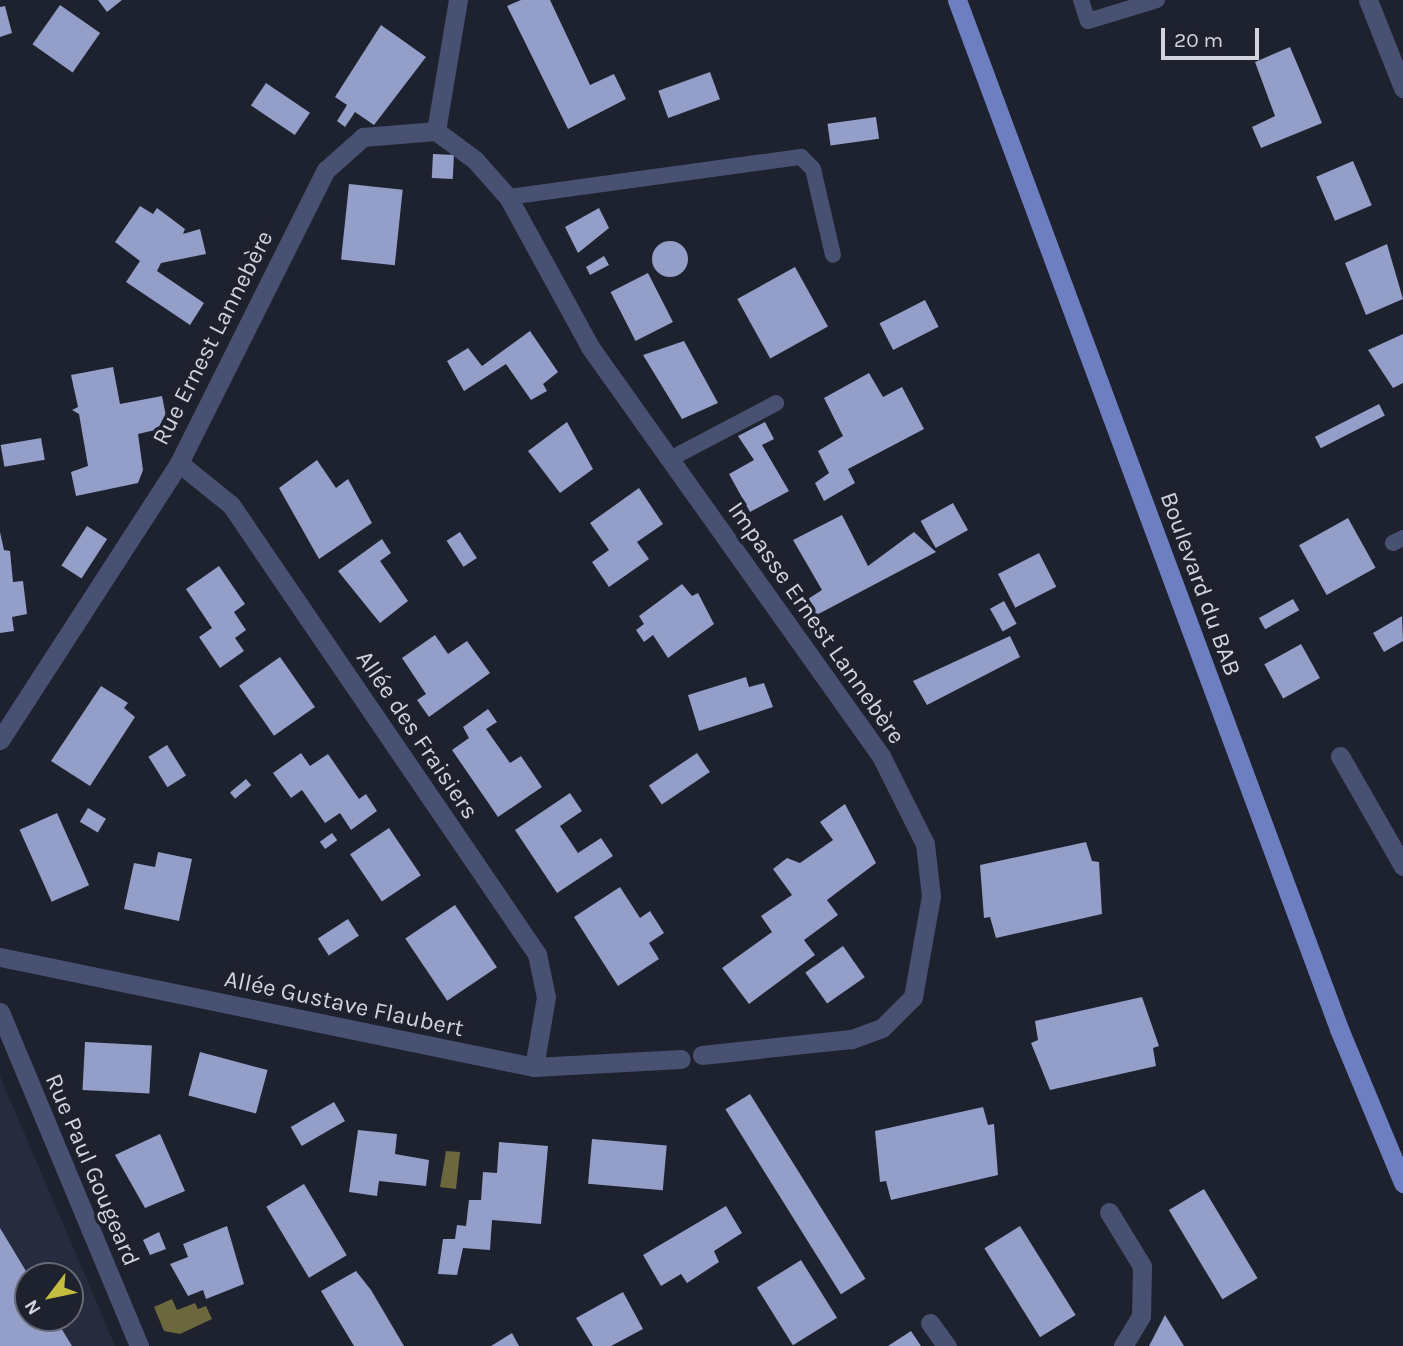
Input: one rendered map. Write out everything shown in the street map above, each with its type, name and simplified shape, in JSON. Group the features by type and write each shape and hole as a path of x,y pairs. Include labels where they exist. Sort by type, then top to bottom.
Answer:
{"main road":[{"name":"Boulevard du BAB","path":"957,0 1335,1016 1403,1183"}],"street":[{"path":"436,131 458,0"},
{"path":"1368,0 1403,88"},
{"name":"Impasse Ernest Lannebère","path":"436,131 475,160 508,197 590,347 881,756 925,844 931,896 913,997 882,1028 850,1040 702,1055"},
{"name":"Rue Ernest Lannebère","path":"0,740 179,463 326,170 363,136 436,131"},
{"name":"Allée des Fraisiers","path":"179,463 230,505 537,954 546,997 534,1067"},
{"path":"1340,756 1403,866"},
{"name":"Allée Gustave Flaubert","path":"0,957 534,1067 681,1059"},
{"name":"Rue Paul Gougeard","path":"0,1012 139,1346"},
{"path":"1109,1212 1142,1266 1141,1316 1123,1346"},
{"path":"930,1323 947,1346"}],"lane":[{"path":"1081,0 1088,21 1157,0"},
{"path":"508,197 801,157 813,169 833,255"},
{"path":"670,459 776,403"}],"shaded area":[{"path":"0,1076 79,1262 14,1262 14,1332 84,1332 84,1273 115,1346 0,1346"},
{"path":"446,1151 460,1152 456,1189 440,1187"},
{"path":"172,1299 177,1310 195,1303 198,1309 206,1306 212,1319 180,1334 164,1331 154,1307"}],"building":[{"path":"98,0 122,0 107,12"},
{"path":"521,0 550,0 590,85 614,74 626,99 568,129 507,6"},
{"path":"60,5 100,33 73,72 32,44"},
{"path":"5,6 12,33 0,37 0,7"},
{"path":"381,25 426,57 374,125 355,112 345,127 337,121 347,105 335,97"},
{"path":"1290,47 1322,123 1261,148 1252,127 1275,116 1255,62"},
{"path":"710,72 720,99 668,118 658,91"},
{"path":"266,83 310,113 295,135 251,105"},
{"path":"876,117 879,139 831,146 827,124"},
{"path":"433,154 454,155 453,179 432,178"},
{"path":"1353,161 1372,205 1335,221 1316,177"},
{"path":"349,184 403,190 395,265 341,260"},
{"path":"140,206 153,214 157,208 185,229 183,234 200,229 206,254 161,263 157,271 204,303 190,325 126,282 140,261 115,242"},
{"path":"599,208 609,228 578,253 565,227"},
{"path":"670,241 682,247 688,259 682,271 670,277 658,271 652,259 658,247"},
{"path":"1387,244 1403,299 1366,315 1345,263"},
{"path":"604,256 609,265 590,275 586,267"},
{"path":"795,267 828,326 770,358 737,299"},
{"path":"648,273 673,322 636,341 611,292"},
{"path":"925,300 939,327 893,350 880,323"},
{"path":"530,331 558,372 543,384 547,391 531,400 506,364 464,391 447,361 468,348 482,366"},
{"path":"1403,334 1403,383 1393,388 1368,350"},
{"path":"684,341 718,403 682,419 643,355"},
{"path":"113,367 120,404 162,396 168,427 138,434 143,470 138,483 76,496 71,472 88,466 79,414 72,410 78,407 71,375"},
{"path":"869,373 883,397 902,387 924,429 848,469 855,483 824,501 815,483 829,473 818,451 843,436 824,398"},
{"path":"1379,404 1385,416 1321,448 1315,437"},
{"path":"567,422 593,469 560,493 528,451"},
{"path":"765,422 774,439 762,445 789,491 750,512 729,474 754,460 738,436"},
{"path":"41,438 45,460 4,467 1,445"},
{"path":"317,460 336,488 348,479 372,523 319,559 279,488"},
{"path":"639,488 663,524 637,542 649,559 609,587 592,562 609,550 590,523"},
{"path":"953,503 968,530 936,548 921,521"},
{"path":"842,515 868,566 914,532 936,552 807,620 797,606 822,590 793,540"},
{"path":"1348,518 1376,568 1327,595 1299,545"},
{"path":"87,526 107,539 82,578 61,565"},
{"path":"0,532 4,550 10,551 13,582 23,581 27,614 12,617 14,631 0,633"},
{"path":"460,532 477,558 463,567 447,541"},
{"path":"382,539 391,553 380,561 408,601 380,623 338,571"},
{"path":"1039,553 1056,587 1015,608 998,574"},
{"path":"219,566 245,604 234,612 246,630 235,638 244,651 220,668 199,637 212,628 186,589"},
{"path":"682,584 692,596 698,593 714,624 668,658 653,635 644,642 636,630 644,624 639,616"},
{"path":"1293,599 1299,610 1265,629 1259,618"},
{"path":"1004,601 1017,624 1003,631 990,609"},
{"path":"1402,616 1403,641 1384,652 1373,633"},
{"path":"435,635 448,654 467,641 490,673 429,717 417,700 426,694 402,658"},
{"path":"1010,636 1020,657 927,705 913,681"},
{"path":"1301,644 1320,678 1283,698 1264,664"},
{"path":"280,657 315,707 274,736 239,686"},
{"path":"746,677 749,687 764,683 773,707 699,731 688,695"},
{"path":"101,686 128,703 124,708 135,717 90,786 51,761"},
{"path":"488,709 497,722 486,729 510,763 521,756 542,787 498,817 452,750 469,738 463,727"},
{"path":"167,745 186,776 167,787 148,757"},
{"path":"301,753 310,766 328,754 359,799 366,794 377,811 351,830 340,813 325,823 302,790 291,798 273,773"},
{"path":"697,753 710,772 662,805 649,785"},
{"path":"246,779 251,785 235,799 230,792"},
{"path":"570,793 582,811 560,826 578,853 601,838 613,856 557,893 515,830"},
{"path":"845,804 876,863 827,900 838,915 804,940 815,955 749,1004 722,968 772,932 761,916 792,895 773,869 787,858 800,863 833,840 820,822"},
{"path":"88,808 106,819 98,833 80,822"},
{"path":"57,813 89,885 52,902 20,830"},
{"path":"389,828 421,875 382,902 350,854"},
{"path":"332,833 337,840 325,849 320,842"},
{"path":"1086,842 1092,861 1099,862 1102,914 996,938 990,917 984,918 980,865"},
{"path":"158,852 192,859 179,921 124,909 134,863 155,867"},
{"path":"620,887 640,918 650,911 664,933 649,943 659,959 618,986 574,917"},
{"path":"455,905 497,967 447,1001 405,939"},
{"path":"348,919 359,936 329,955 318,939"},
{"path":"843,946 865,977 827,1004 805,972"},
{"path":"1142,997 1159,1046 1153,1048 1156,1066 1050,1090 1031,1043 1038,1040 1035,1021"},
{"path":"85,1042 152,1046 149,1093 82,1090"},
{"path":"200,1052 268,1070 256,1114 188,1095"},
{"path":"750,1094 866,1279 841,1294 725,1109"},
{"path":"334,1102 345,1121 302,1146 291,1127"},
{"path":"983,1107 988,1125 994,1124 998,1175 891,1200 886,1181 880,1182 875,1131"},
{"path":"358,1130 397,1134 395,1154 429,1160 426,1186 379,1181 377,1196 349,1192"},
{"path":"160,1134 185,1191 145,1208 115,1155"},
{"path":"592,1139 667,1146 663,1190 588,1184"},
{"path":"499,1142 548,1146 541,1224 492,1220 490,1250 463,1248 457,1275 438,1274 443,1239 455,1239 457,1225 466,1226 469,1200 481,1200 483,1172 497,1173"},
{"path":"304,1184 347,1255 309,1278 266,1207"},
{"path":"1204,1189 1258,1278 1222,1299 1169,1210"},
{"path":"726,1206 742,1233 714,1251 719,1262 687,1283 681,1274 661,1286 643,1255"},
{"path":"227,1226 244,1284 206,1299 203,1290 188,1296 170,1264 188,1257 183,1244"},
{"path":"1020,1226 1076,1315 1040,1337 984,1248"},
{"path":"0,1228 21,1262 14,1262 14,1332 64,1332 72,1346 0,1346"},
{"path":"159,1232 166,1249 150,1255 143,1240"},
{"path":"801,1260 837,1318 793,1345 757,1288"},
{"path":"356,1271 371,1290 404,1346 354,1346 321,1291"},
{"path":"623,1292 643,1329 611,1346 593,1346 576,1318"},
{"path":"1165,1315 1184,1346 1149,1346"},
{"path":"911,1331 921,1346 888,1346"},
{"path":"512,1333 519,1346 491,1346"}]}
